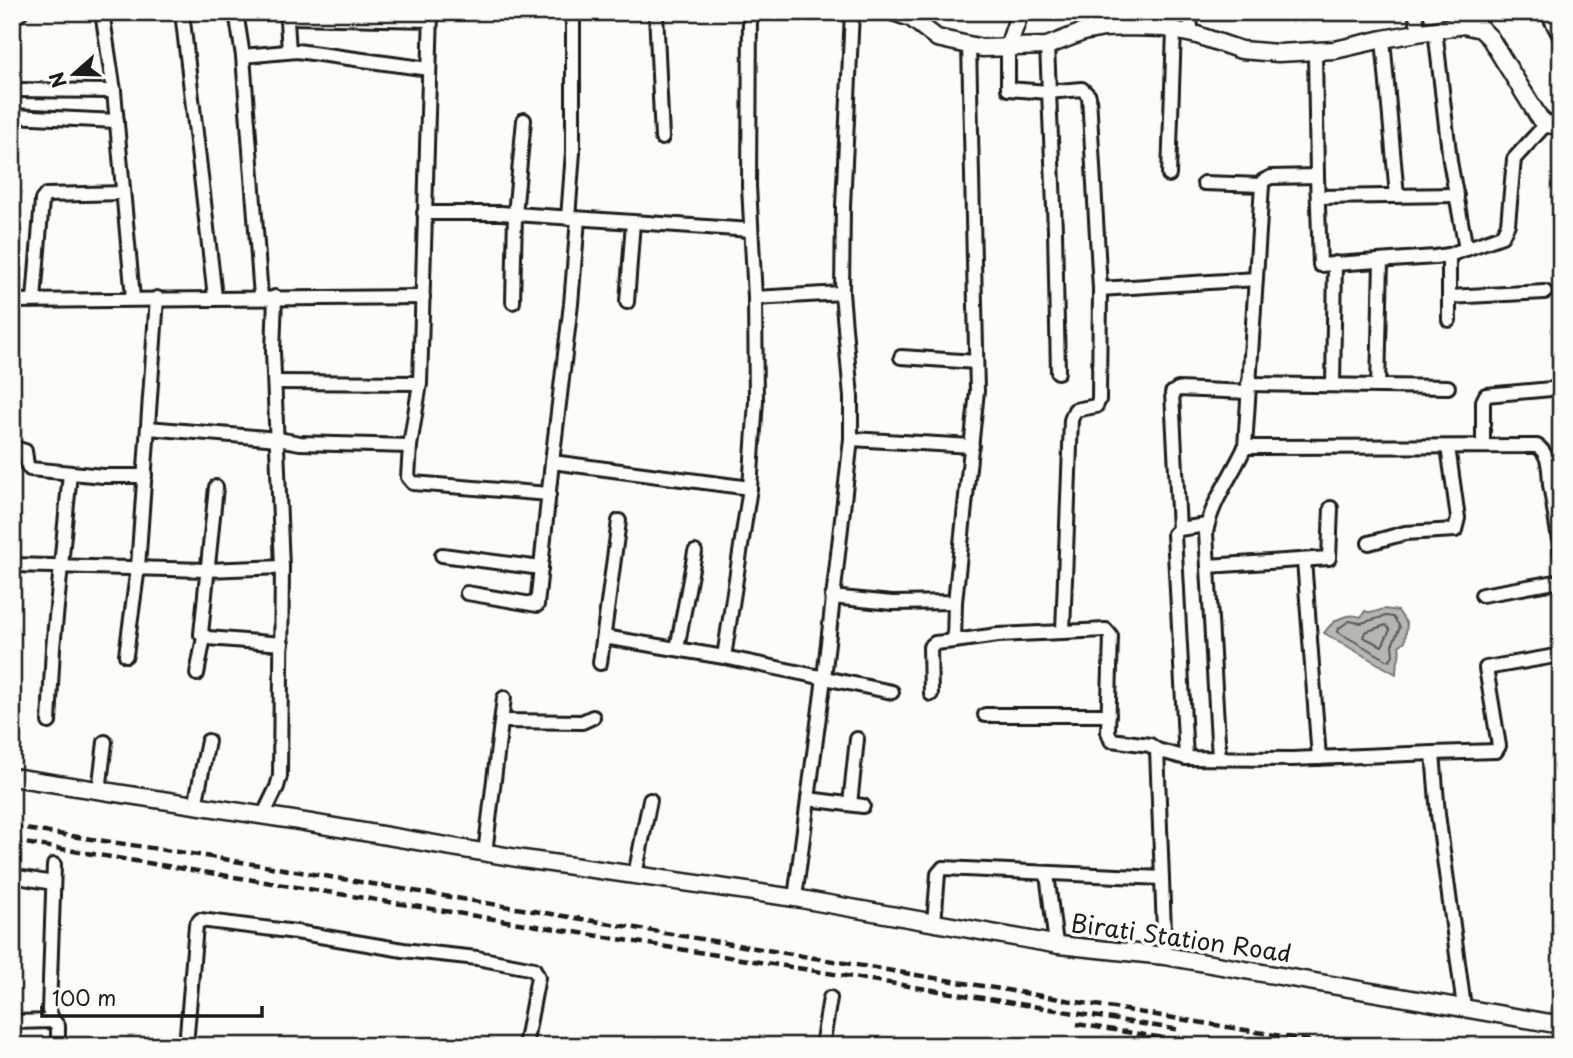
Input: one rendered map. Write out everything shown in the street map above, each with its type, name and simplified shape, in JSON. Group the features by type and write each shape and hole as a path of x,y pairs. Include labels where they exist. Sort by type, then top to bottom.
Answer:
{"street":[{"path":"12,15 19,12"},
{"path":"103,12 114,91 132,298"},
{"path":"181,12 215,297"},
{"path":"236,12 243,56 261,297"},
{"path":"467,593 537,605 571,304 573,12"},
{"path":"656,12 662,138"},
{"path":"724,657 750,488 756,401 751,230 750,12"},
{"path":"795,898 824,678 851,439 851,397 842,293 852,12"},
{"path":"893,12 911,15 937,38 982,48 1047,46 1083,32 1104,28 1174,30 1241,50 1315,53 1463,25 1481,29"},
{"path":"1020,12 1008,47 1008,89 1048,92 1082,89 1089,96 1100,289 1098,404 1075,410 1071,420 1063,631"},
{"path":"1189,12 1192,34"},
{"path":"1415,12 1427,31 1466,249"},
{"path":"1315,53 1320,265 1450,255 1496,240 1506,230 1514,159 1554,125 1540,119 1481,29 1479,12"},
{"path":"1547,12 1561,38"},
{"path":"289,51 287,21 290,17 431,16 421,383 410,446 408,477 413,483 549,494"},
{"path":"1169,175 1174,30"},
{"path":"1383,38 1397,196"},
{"path":"954,640 955,602 977,391 969,45"},
{"path":"1047,46 1058,372"},
{"path":"243,56 289,51 429,69"},
{"path":"12,90 114,91"},
{"path":"12,116 117,121"},
{"path":"513,302 515,214 524,120"},
{"path":"1219,758 1207,525 1216,501 1245,447 1262,185 1263,181 1271,177 1317,176"},
{"path":"1204,183 1262,185"},
{"path":"34,300 42,200 46,195 123,192"},
{"path":"1318,197 1457,195"},
{"path":"424,213 515,214 751,230"},
{"path":"627,302 633,222"},
{"path":"1449,320 1450,255"},
{"path":"1378,386 1381,261"},
{"path":"1333,385 1335,263"},
{"path":"1100,289 1256,279"},
{"path":"1449,297 1545,292"},
{"path":"755,298 842,293"},
{"path":"263,816 278,787 280,776 282,568 273,323 275,297"},
{"path":"12,301 423,297"},
{"path":"126,655 138,567 157,298"},
{"path":"901,357 976,362"},
{"path":"275,382 421,383"},
{"path":"1179,529 1172,393 1178,390 1333,385 1448,387"},
{"path":"1483,446 1483,401 1486,395 1551,388"},
{"path":"148,428 300,443 410,446"},
{"path":"851,439 972,446"},
{"path":"1245,447 1537,446 1544,450 1556,484 1561,553"},
{"path":"12,447 25,451 30,469 145,476"},
{"path":"1369,543 1405,533 1455,530 1458,518 1448,447"},
{"path":"552,462 750,488"},
{"path":"49,722 70,473"},
{"path":"197,674 204,637 200,631 216,487"},
{"path":"1208,566 1327,559 1330,556 1331,508"},
{"path":"600,663 619,521"},
{"path":"1186,758 1174,534 1179,529 1207,525"},
{"path":"677,649 695,552"},
{"path":"442,555 541,568"},
{"path":"1304,560 1319,758"},
{"path":"12,565 207,570 282,568"},
{"path":"1482,595 1561,581"},
{"path":"832,597 892,603 955,602"},
{"path":"931,694 930,647 935,643 1063,631 1106,630 1111,636 1108,732 1111,740 1150,745 1157,750 1186,758 1319,758 1496,751 1499,746 1486,668 1561,655"},
{"path":"204,637 282,645"},
{"path":"604,637 724,657 892,692"},
{"path":"485,853 504,698"},
{"path":"985,715 1109,715"},
{"path":"502,721 582,722 593,717"},
{"path":"807,799 856,805 856,739"},
{"path":"195,806 208,741"},
{"path":"99,790 105,742"},
{"path":"1157,750 1166,956"},
{"path":"1433,753 1438,814 1464,1007"},
{"name":"Birati Station Road","path":"12,777 485,853 795,898 1055,944 1166,956 1561,1026"},
{"path":"635,876 650,800"},
{"path":"54,865 49,1010 59,1028 58,1046"},
{"path":"934,923 938,874 943,868 1162,878"},
{"path":"1047,874 1055,944"},
{"path":"12,876 53,883"},
{"path":"186,1046 196,925 200,920 296,932 403,950 477,958 534,969 538,976 525,1046"},
{"path":"822,1046 830,998"},
{"path":"12,1022 54,1021"}],"water":[{"path":"1384,609 1398,611 1407,624 1405,641 1399,646 1396,674 1324,633 1340,618 1361,617 1365,611 1371,613"}],"railway":[{"path":"12,827 211,857 1341,1046"},
{"path":"12,841 1180,1030"},
{"path":"1077,1024 1213,1046"}]}
